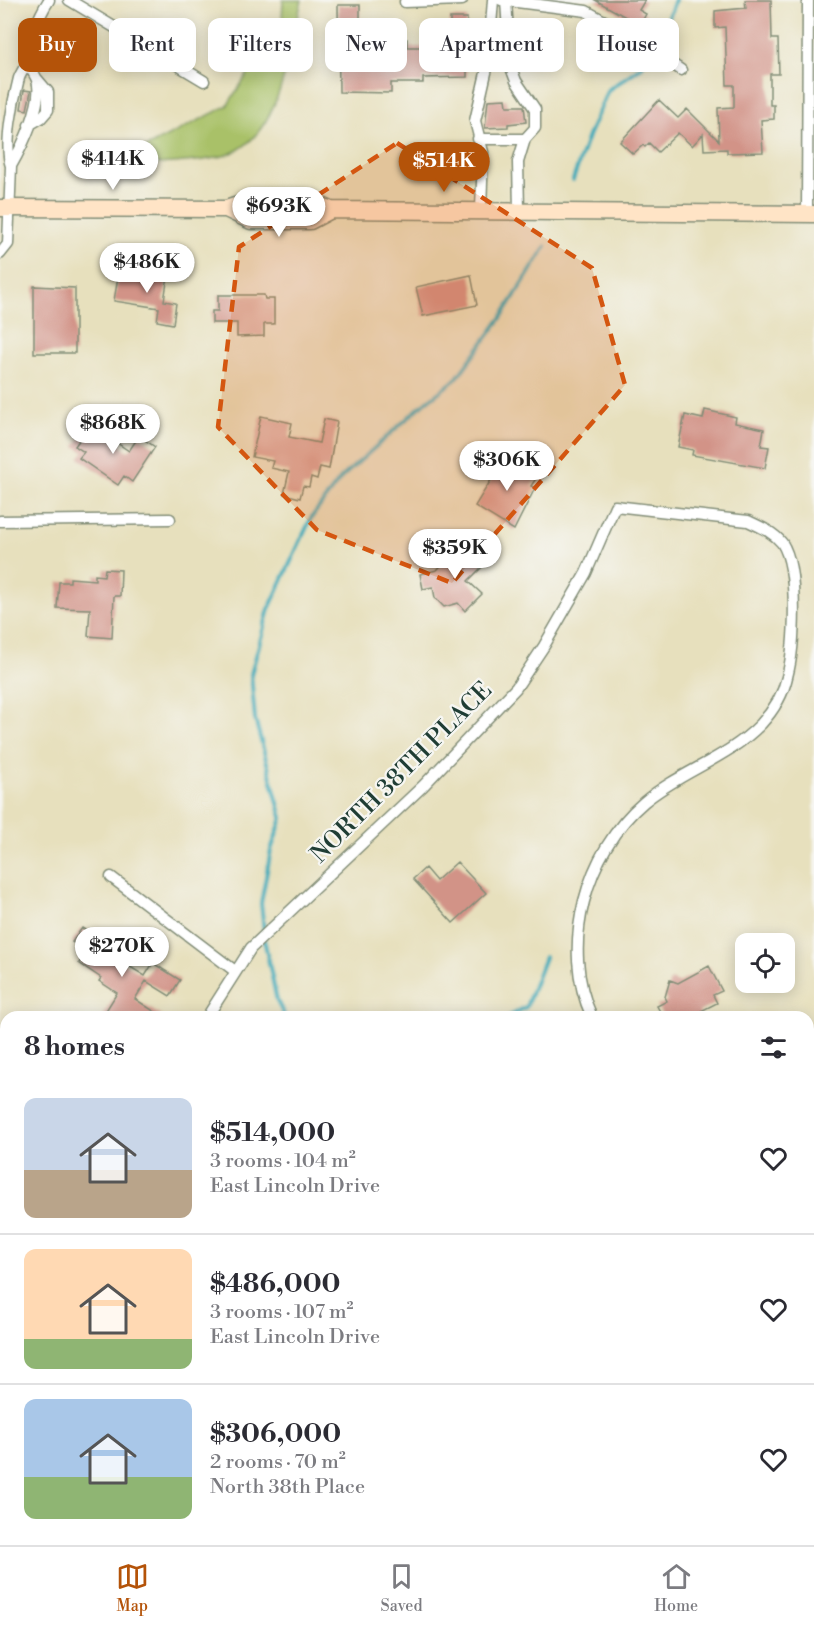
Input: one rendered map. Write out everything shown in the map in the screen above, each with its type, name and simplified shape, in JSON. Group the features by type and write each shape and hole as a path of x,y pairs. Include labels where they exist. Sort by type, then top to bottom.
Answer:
{"main road":[{"path":"4,208 226,209 251,221 310,221 331,210 810,214"}],"street":[{"path":"40,18 49,0"},
{"path":"69,0 204,81"},
{"path":"405,2 462,0"},
{"path":"481,210 483,152 475,121 488,64 494,0 588,5 681,70"},
{"path":"506,0 510,65 516,81 535,109 535,128 525,139 519,162 519,210"},
{"path":"808,0 810,214"},
{"path":"10,174 7,156 16,94 24,72"},
{"path":"0,254 8,244 4,208 10,174 29,125 41,118 48,110 48,92 33,72"},
{"path":"478,139 525,139"},
{"name":"NORTH 38TH PLACE","path":"211,1011 251,948 423,786 516,688 544,646 586,573 615,506 748,521 769,530 782,544 792,568 792,637 787,677 777,704 762,723 739,744 674,781 644,802 618,829 593,872 581,912 578,940 582,981 590,1011"},
{"path":"0,521 170,519"},
{"path":"111,877 236,971"}],"highlighted area":[{"path":"397,143 592,268 625,385 452,583 317,530 218,427 239,247"}],"green space":[{"path":"283,0 302,0 298,18 282,18"},
{"path":"249,72 285,72 270,113 258,132 243,147 212,159 126,166 115,163 227,106"}],"building":[{"path":"595,0 645,0 639,10 646,14 644,18 627,18"},
{"path":"745,0 771,0 772,39 778,39 779,74 770,74 770,105 774,105 774,119 761,120 763,152 727,153 727,149 704,150 703,134 692,146 678,133 658,152 649,143 633,154 620,142 659,100 678,118 687,109 719,141 718,108 734,107 734,85 727,85 725,27 715,28 715,11 746,8"},
{"path":"338,5 360,5 360,18 338,18"},
{"path":"407,47 419,47 419,72 467,72 467,77 423,78 423,83 391,83 391,93 339,92 339,72 407,72"},
{"path":"24,90 31,91 27,110 21,109"},
{"path":"506,99 507,106 524,106 526,122 508,124 508,127 485,128 488,100"},
{"path":"142,272 168,276 164,301 176,303 173,324 157,321 159,308 114,301 118,277 141,280"},
{"path":"471,275 477,305 423,316 416,287"},
{"path":"34,286 75,288 75,353 34,353"},
{"path":"218,295 264,295 265,299 274,299 274,324 264,324 264,336 237,337 237,323 212,323 212,311 218,311"},
{"path":"705,410 736,417 735,423 764,429 761,446 769,447 765,468 692,455 693,450 678,447 685,415 703,419"},
{"path":"261,416 292,423 289,437 319,443 324,419 337,422 329,469 320,467 317,479 311,477 309,487 303,486 300,498 284,494 289,472 271,468 273,461 252,457"},
{"path":"90,425 129,451 139,436 155,447 132,482 124,476 118,485 79,458 84,452 75,446"},
{"path":"496,452 537,477 531,486 535,488 514,530 475,506 496,472 487,467"},
{"path":"461,544 484,565 468,581 482,594 465,611 458,603 444,607 435,598 433,587 423,589 420,574 437,570"},
{"path":"105,569 121,570 120,596 114,596 112,638 88,636 90,609 57,608 59,582 70,582 70,578 95,580 95,575 104,576"},
{"path":"457,862 486,893 453,923 413,879 425,868 436,881"},
{"path":"82,928 120,953 117,959 145,976 153,963 180,980 170,996 146,981 135,999 154,1011 106,1011 117,993 99,981 101,978 79,963 87,952 72,942"},
{"path":"709,966 722,991 713,995 717,1003 701,1011 660,1011 657,1006 667,1001 665,997 670,980 678,983"}],"waterway":[{"path":"573,180 588,136 608,90 641,67 663,33 675,0"},
{"path":"264,931 261,903 271,850 282,818 255,719 251,674 269,609 311,518 341,478 421,406 456,379 501,318 546,246"},
{"path":"264,939 277,1001 282,1011"},
{"path":"519,1011 526,1007 545,957"}]}
